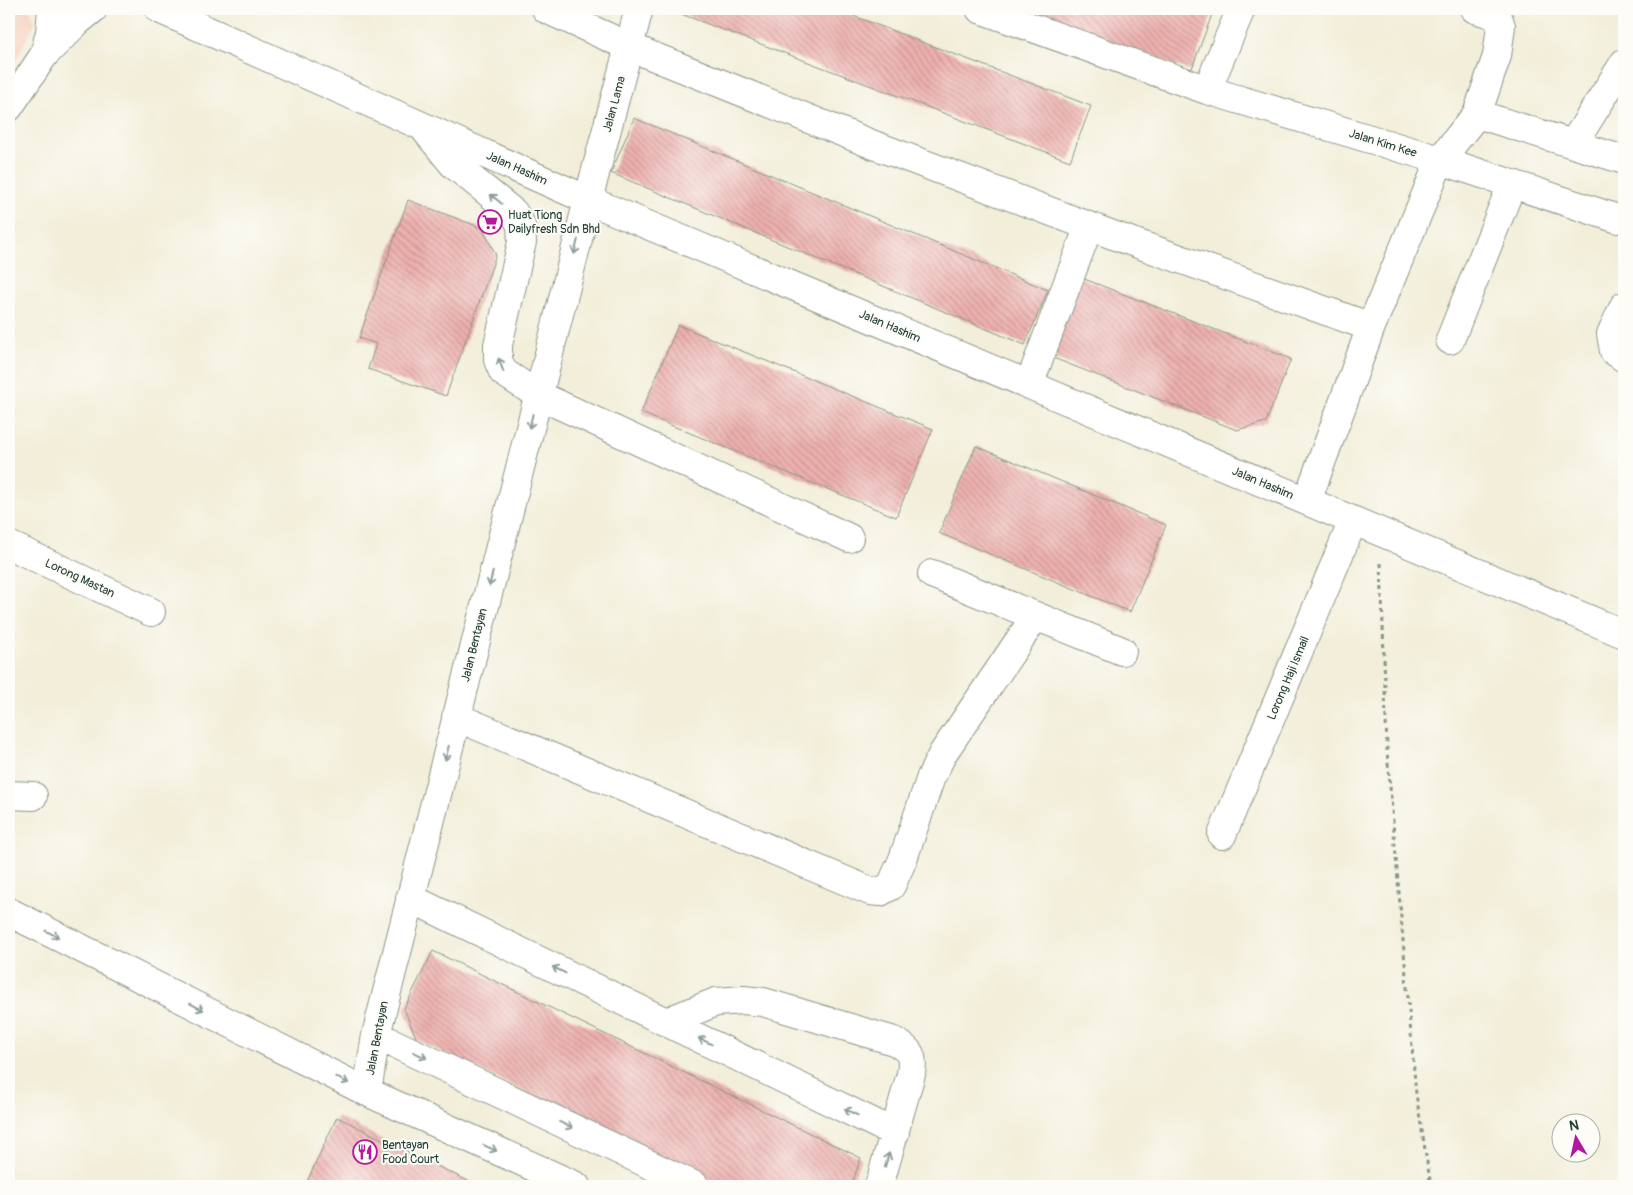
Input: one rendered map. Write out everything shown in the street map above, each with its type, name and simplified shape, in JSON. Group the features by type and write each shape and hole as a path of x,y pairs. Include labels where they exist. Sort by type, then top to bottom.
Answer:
{"street":[{"path":"44,55 50,32 52,9"},
{"path":"9,107 44,55 76,22 93,9"},
{"name":"Jalan Hashim","path":"159,9 588,200 1624,634"},
{"path":"546,9 630,47 874,145 1089,226 1371,327"},
{"name":"Jalan Lama","path":"588,200 639,9"},
{"name":"Jalan Kim Kee","path":"980,9 1207,90 1440,160 1618,219"},
{"path":"1207,90 1241,9"},
{"path":"1307,501 1371,327 1440,160 1477,114 1497,56 1501,26 1499,20 1494,15 1475,9"},
{"path":"1573,144 1624,63"},
{"path":"1477,114 1624,160"},
{"path":"421,126 453,164 514,213 521,225 522,242 498,345 498,360 503,372 538,395 849,538"},
{"path":"1450,340 1512,184"},
{"name":"Jalan Bentayan","path":"367,1092 376,1034 588,200"},
{"path":"1030,385 1089,226"},
{"path":"1624,306 1611,334 1614,351 1624,358"},
{"name":"Lorong Haji Ismail","path":"1222,835 1353,521"},
{"name":"Lorong Mastan","path":"9,545 151,612"},
{"path":"932,574 1035,617 1122,650"},
{"path":"456,717 870,891 880,892 891,886 903,859 931,777 943,753 1035,617"},
{"path":"410,898 895,1133"},
{"name":"Jalan Bentayan","path":"9,912 367,1092 576,1186"},
{"path":"666,1022 716,1002 743,1000 763,1002 894,1041 906,1048 912,1057 912,1065 895,1133 878,1186"},
{"path":"376,1034 695,1186"}],"path":[{"path":"1380,532 1387,761 1416,1094 1432,1186"}],"shaded area":[{"path":"9,9 30,9 35,23 9,72"}],"building":[{"path":"668,9 835,9 1091,106 1070,161"},
{"path":"1020,9 1214,9 1191,71"},
{"path":"634,118 1048,290 1025,345 611,173"},
{"path":"408,200 482,228 496,255 446,396 368,369 376,344 359,338"},
{"path":"1074,275 1291,359 1266,422 1237,430 1043,354"},
{"path":"678,325 933,429 896,517 641,413"},
{"path":"976,446 1166,525 1130,612 939,533"},
{"path":"433,951 861,1158 851,1186 721,1186 417,1040 404,1009"},
{"name":"Bentayan Food Court","path":"337,1117 478,1186 305,1186"}],"place":[{"name":"Huat Tiong Dailyfresh Sdn Bhd","path":"490,222"},
{"name":"Bentayan Food Court","path":"365,1152"}]}
